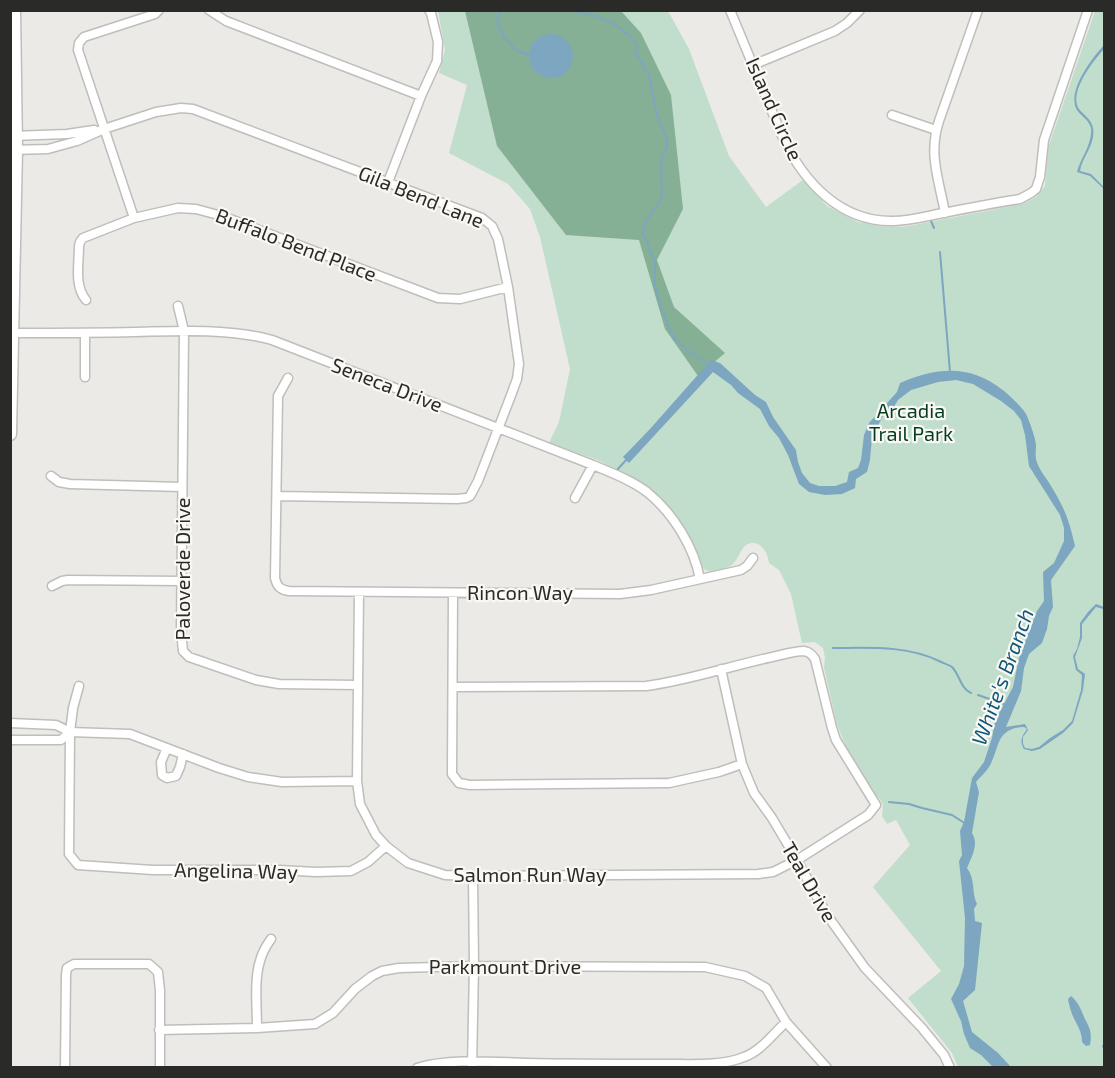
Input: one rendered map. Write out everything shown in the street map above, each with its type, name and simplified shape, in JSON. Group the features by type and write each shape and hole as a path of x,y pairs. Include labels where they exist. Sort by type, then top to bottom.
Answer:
{"main road":[{"path":"10,434 14,10"}],"street":[{"path":"134,218 78,50 79,43 84,37 155,14 159,10"},
{"path":"209,10 226,21 421,96"},
{"path":"388,182 437,61 438,42 429,10"},
{"name":"Island Circle","path":"730,10 788,147 800,168 823,195 843,208 868,219 894,221 1020,199 1036,189 1040,177 1044,140 1088,10"},
{"path":"753,64 835,32 860,10"},
{"path":"945,213 934,157 934,140 978,10"},
{"name":"Gila Bend Lane","path":"13,149 48,149 77,141 104,129 156,112 181,108 193,109 482,218 492,226 498,238 508,287 519,364 517,379 472,492 466,498 457,499 277,496"},
{"path":"892,115 936,130"},
{"name":"Gila Bend Lane","path":"13,136 67,134 104,129"},
{"name":"Buffalo Bend Place","path":"86,300 81,293 79,282 79,246 83,238 134,218 178,208 196,209 222,216 438,298 460,299 508,287"},
{"name":"Paloverde Drive","path":"178,306 184,331 182,648 189,657 256,680 279,684 358,685"},
{"name":"Seneca Drive","path":"11,333 184,331 249,335 272,340 593,465 633,483 660,504 678,529 692,552 700,579"},
{"path":"85,333 85,377"},
{"path":"277,496 278,396 288,378"},
{"path":"575,498 593,465"},
{"path":"51,476 59,482 70,484 182,487"},
{"name":"Rincon Way","path":"277,496 276,578 279,588 289,591 620,594 651,590 741,570 753,558"},
{"path":"52,586 68,580 182,581"},
{"name":"Salmon Run Way","path":"359,592 357,781 360,804 376,835 386,846 408,863 445,875 758,874 773,872 797,860 868,815 876,805 836,740 815,659 811,653 806,651 789,654 721,669"},
{"path":"453,593 452,774 459,783 470,785 669,783 719,772 742,764"},
{"path":"453,687 646,686 721,669"},
{"name":"Teal Drive","path":"721,669 742,764 754,793 797,860 826,915 865,968 922,1028 944,1055 950,1068"},
{"path":"10,740 61,740 70,732 79,686"},
{"path":"10,723 56,725 70,732 130,734 248,777 282,782 357,781"},
{"name":"Angelina Way","path":"70,732 69,855 78,865 153,870 351,871 368,862 386,846"},
{"path":"167,748 161,762 162,775 167,778 176,776 183,754"},
{"path":"472,1065 473,876"},
{"path":"257,1028 257,974 259,962 271,939"},
{"path":"65,1068 66,975 67,968 74,964 149,964 158,972 160,1068"},
{"name":"Parkmount Drive","path":"159,1030 315,1024 333,1013 355,989 372,976 382,971 399,968 705,967 745,975 766,988 786,1022 827,1068"},
{"path":"417,1068 431,1064 680,1066 729,1062 756,1051 786,1022"}],"green space":[{"name":"Arcadia Trail Park","path":"438,11 668,11 689,49 729,156 766,207 803,180 827,206 858,222 903,227 1023,204 1036,197 1045,186 1048,148 1095,11 1104,11 1104,1067 958,1067 952,1053 908,998 941,971 873,887 910,845 896,820 887,824 882,816 883,805 880,799 873,793 851,758 837,725 824,668 823,648 815,642 802,643 791,594 779,570 769,563 762,547 751,543 746,545 732,565 707,571 685,531 646,488 598,460 549,443 559,422 570,369 540,237 530,209 508,184 449,153 467,85 439,73 445,50"},
{"path":"465,11 621,11 641,33 671,95 683,209 657,260 674,307 725,353 698,376 665,329 639,240 566,235 497,146"}],"water":[{"path":"551,34 566,41 573,56 566,71 551,78 536,71 529,56 536,41"},
{"path":"1104,45 1104,49 1079,86 1076,102 1093,128 1093,140 1080,171 1091,174 1104,189 1090,176 1077,172 1090,139 1091,128 1077,110 1075,103 1075,94 1082,76"},
{"path":"711,360 720,363 766,402 773,417 796,450 802,473 810,483 819,486 835,486 847,482 849,472 858,468 861,460 864,435 869,423 897,392 900,383 914,378 941,371 966,372 979,376 1004,391 1019,405 1027,417 1036,442 1037,464 1063,508 1075,546 1051,580 1053,607 1047,629 1042,643 1029,654 1024,668 1021,691 1006,727 1025,724 1028,730 1023,737 1025,748 1039,747 1072,721 1081,690 1082,675 1076,670 1073,656 1080,637 1080,623 1096,604 1104,607 1104,614 1103,609 1096,607 1082,624 1082,638 1075,657 1078,669 1085,674 1083,690 1073,723 1040,749 1032,751 1024,749 1021,741 1023,736 1027,729 1024,727 1008,731 1003,735 989,767 976,782 979,792 972,833 975,846 967,868 972,877 977,904 974,909 975,921 982,923 975,990 963,1001 972,1032 1011,1067 993,1067 970,1048 951,999 959,984 964,966 965,918 959,861 962,855 960,831 964,822 972,778 984,762 995,721 1013,687 1019,658 1037,611 1044,601 1043,572 1054,563 1064,541 1064,528 1060,515 1029,466 1021,420 1001,401 973,384 956,380 938,382 911,390 883,416 872,437 867,472 856,479 855,488 842,494 825,495 809,492 799,484 788,455 760,409 713,372 629,463 623,457"},
{"path":"1071,996 1079,1006 1089,1027 1090,1045 1086,1046 1082,1042 1068,999"}],"waterway":[{"path":"500,10 497,23 505,39 516,50 531,56"},
{"name":"White's Branch","path":"566,10 611,22 631,37 637,46 635,51 649,76 657,115 667,140 667,147 661,160 662,196 645,223 643,233 655,262 655,287 673,336 683,347 709,365"},
{"path":"931,221 934,228"},
{"path":"940,252 950,372"},
{"path":"617,470 627,459"},
{"path":"833,648 887,648 914,652 952,667 967,691 971,693"},
{"path":"978,695 1007,705"},
{"path":"889,802 909,804 952,815 966,824"}]}
